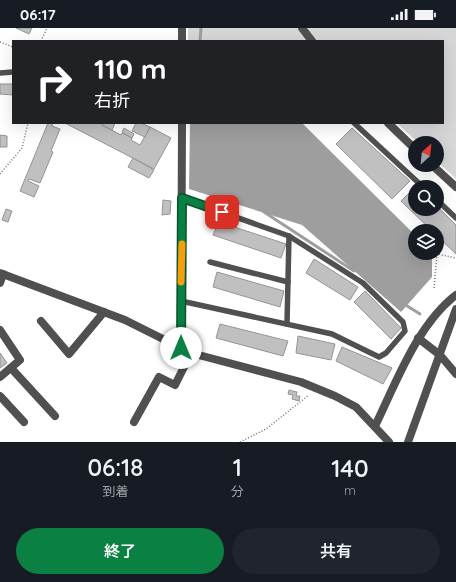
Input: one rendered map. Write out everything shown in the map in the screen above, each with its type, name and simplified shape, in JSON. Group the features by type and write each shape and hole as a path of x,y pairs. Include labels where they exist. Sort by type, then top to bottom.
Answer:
{"street":[{"path":"182,28 182,40"},
{"path":"302,28 311,40"},
{"path":"181,348 182,124"},
{"path":"389,124 408,142"},
{"path":"439,172 456,188"},
{"path":"0,283 2,273 124,320 192,353 301,382 317,388 356,407 390,442"},
{"path":"375,426 418,338 446,302 456,295"},
{"path":"408,442 456,309"},
{"path":"41,321 70,354 104,312"},
{"path":"0,330 20,360 0,377"},
{"path":"418,338 440,355 456,374"},
{"path":"134,422 159,377 175,385 192,353"},
{"path":"11,368 55,416"},
{"path":"0,396 24,422"}],"lane":[{"path":"0,73 12,72"},
{"path":"355,124 415,180"},
{"path":"181,301 332,334 379,357 386,353 405,330 403,322 363,283 289,236 182,198"},
{"path":"444,207 456,218"},
{"path":"287,324 289,236"},
{"path":"210,262 288,282"}],"path":[{"path":"41,40 47,28"},
{"path":"0,42 12,47"},
{"path":"0,174 22,148 28,124"},
{"path":"434,288 437,254 456,258"},
{"path":"240,442 266,430 317,388"}],"shaded area":[{"path":"188,28 297,28 307,40 188,40"},
{"path":"307,28 456,28 456,179 444,168 444,136 411,136 398,124 444,124 444,40 316,40"},
{"path":"190,124 303,124 408,228 408,260 432,260 432,277 401,312 302,225 189,189"}],"building":[{"path":"16,28 32,28 29,34"},
{"path":"0,84 12,84 12,95 0,94"},
{"path":"48,124 53,124 52,126 60,129 51,151 53,152 40,183 29,179 28,181 39,186 34,197 20,191"},
{"path":"67,124 102,124 121,135 122,133 132,138 131,140 140,145 150,127 171,138 154,169"},
{"path":"102,124 115,124 112,130"},
{"path":"136,124 143,124 150,127 145,137 132,131"},
{"path":"124,128 134,134 132,138 122,132"},
{"path":"352,128 409,180 408,183 392,199 336,144"},
{"path":"0,135 7,136 7,147 0,147"},
{"path":"133,158 154,170 149,178 128,167"},
{"path":"408,194 408,208 401,201"},
{"path":"163,200 171,201 170,214 162,215"},
{"path":"6,209 12,211 8,222 2,220"},
{"path":"444,213 456,225 456,254 444,243 444,224 425,224 416,216 444,216"},
{"path":"219,222 286,244 281,258 213,235"},
{"path":"314,259 358,287 350,300 306,273"},
{"path":"217,272 284,291 280,307 213,287"},
{"path":"365,291 401,328 391,339 354,302"},
{"path":"220,324 288,341 283,356 216,338"},
{"path":"298,336 335,344 331,360 296,353"},
{"path":"342,347 392,368 383,384 336,361"},
{"path":"0,353 7,363 0,368"},
{"path":"289,390 297,392 296,396 300,396 299,401 292,399 293,395 288,394"}],"waterway":[{"path":"200,40 201,28"},
{"path":"264,212 354,271"},
{"path":"404,304 420,314"}],"slow traffic":[{"path":"181,282 182,244"}],"route":[{"path":"181,348 182,198 222,212"}]}
